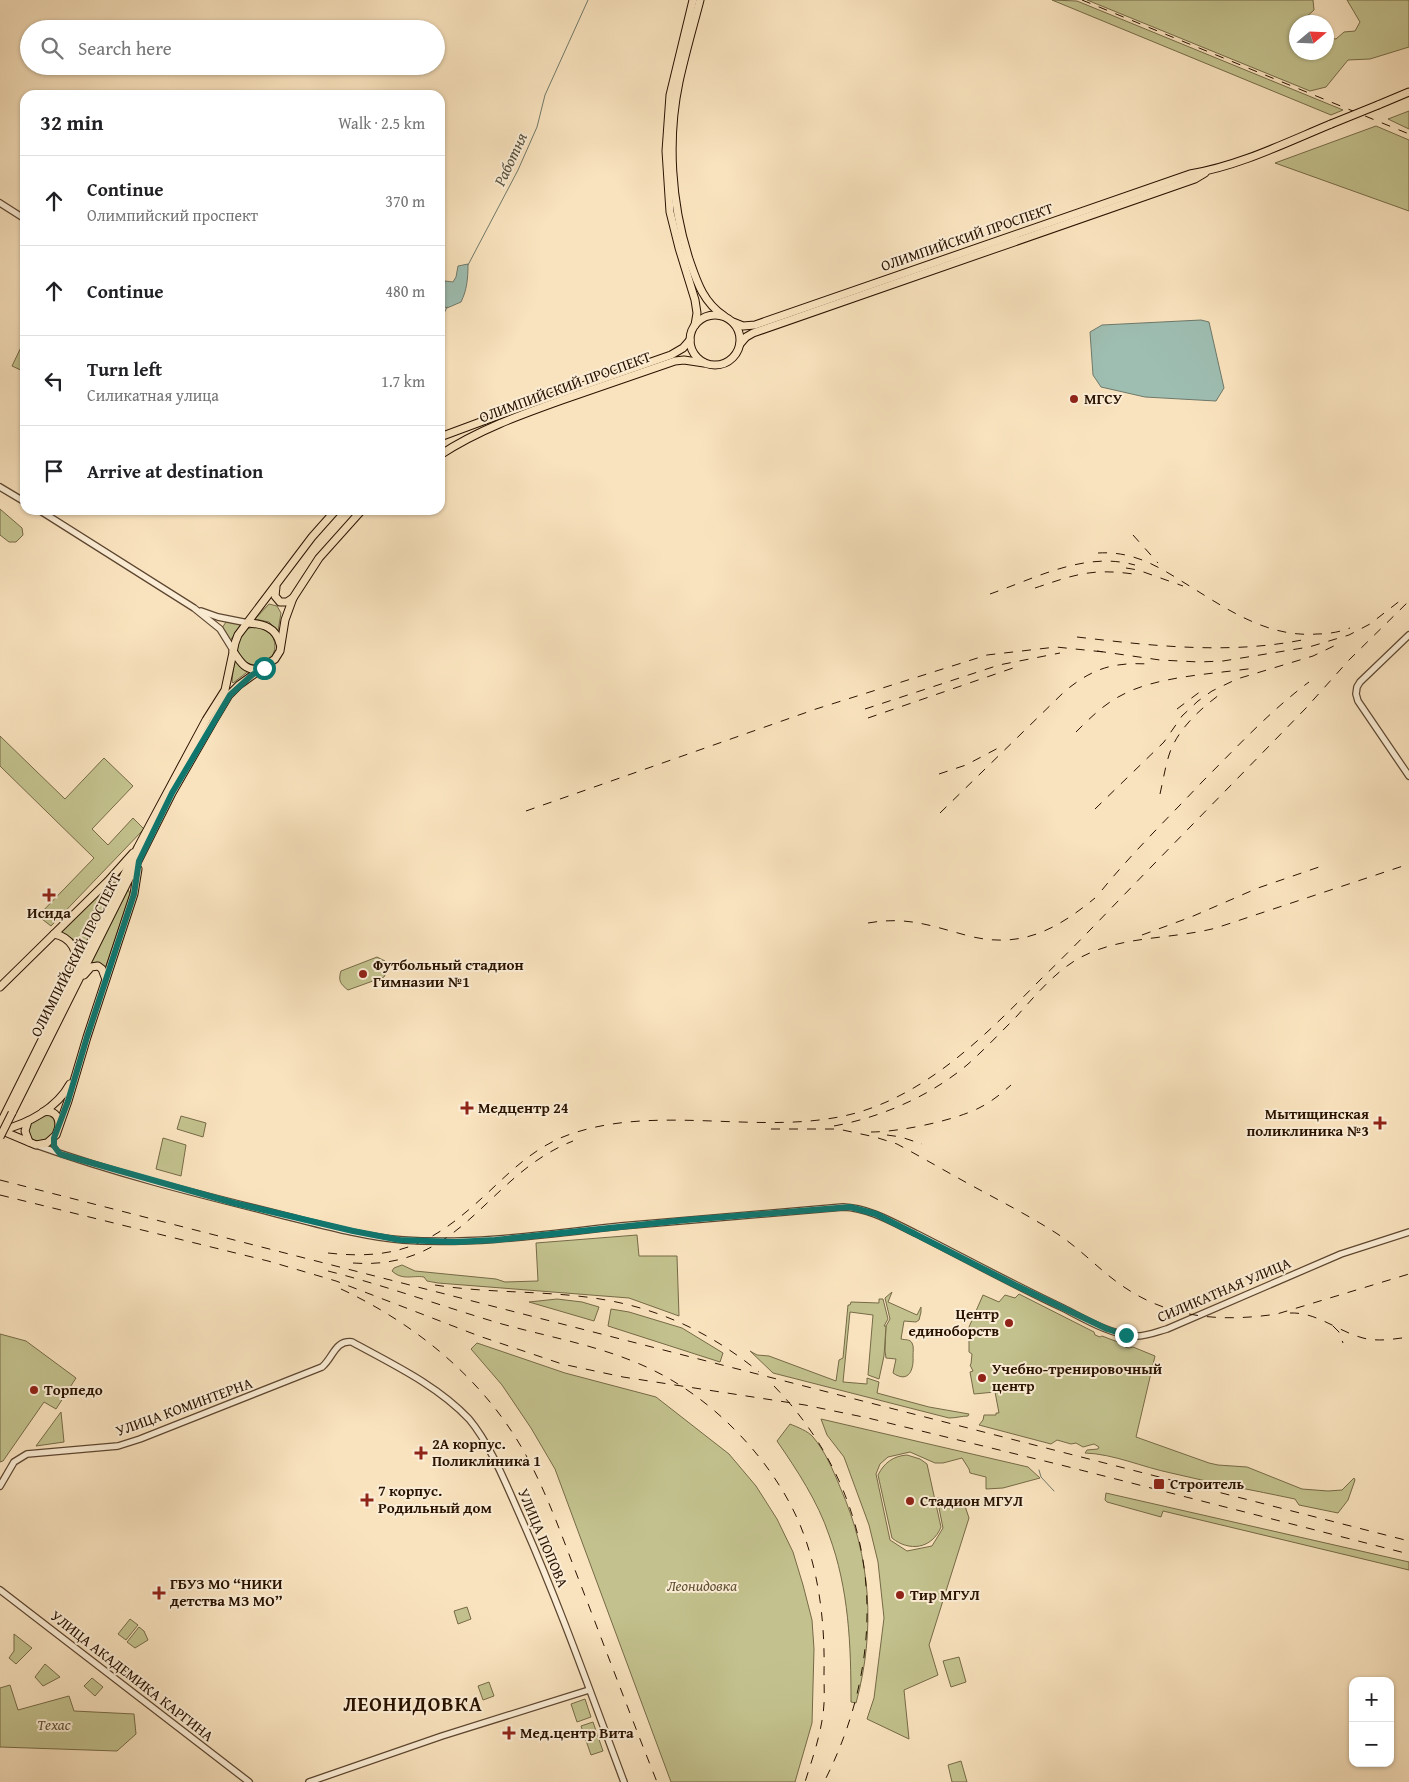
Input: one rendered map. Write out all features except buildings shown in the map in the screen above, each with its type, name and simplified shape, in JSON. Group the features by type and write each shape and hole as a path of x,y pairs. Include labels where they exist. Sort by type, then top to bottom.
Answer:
{"main road":[{"path":"693,0 670,96 666,151 670,212 678,248 695,300 697,313 690,340 694,353 704,363 715,365 726,362 736,355 740,344 739,332 733,322 713,308 699,289 680,227 675,196 673,145 676,96 700,0"},
{"name":"ОЛИМПИЙСКИЙ ПРОСПЕКТ","path":"733,322 743,326 755,325 1190,174 1210,170 1269,150 1409,92"},
{"name":"ОЛИМПИЙСКИЙ ПРОСПЕКТ","path":"740,344 753,333 1195,179 1210,170"},
{"path":"695,325 707,316 724,316"},
{"name":"ОЛИМПИЙСКИЙ ПРОСПЕКТ","path":"445,436 671,355 683,348 690,340"},
{"name":"ОЛИМПИЙСКИЙ ПРОСПЕКТ","path":"445,452 464,440 513,418 675,361 689,360 704,363"},
{"path":"459,430 456,433 456,439 464,440"},
{"path":"445,436 448,436 451,439 453,445 450,449"},
{"name":"ОЛИМПИЙСКИЙ ПРОСПЕКТ","path":"75,981 138,847 206,720 225,690 233,650 238,636 312,536 331,515"},
{"name":"ОЛИМПИЙСКИЙ ПРОСПЕКТ","path":"0,1130 75,981 139,861 172,793 225,701 239,685 264,668 278,655 285,620 293,598 319,558 358,515"},
{"path":"276,586 275,596 280,602 287,602 293,598"},
{"path":"248,623 271,628 281,644"},
{"path":"233,650 244,666 254,670 264,668"},
{"path":"0,986 108,881 138,847"},
{"path":"0,1130 36,1145 47,1143 54,1138 71,1092 105,980 134,894 139,861"},
{"path":"54,934 68,941 75,952 75,981"},
{"path":"75,981 88,969 96,966 102,969 105,974 105,980"},
{"path":"0,1130 28,1121 54,1104 64,1095 74,1078"},
{"path":"38,1114 48,1111 54,1113 59,1120 59,1127"},
{"name":"ОЛИМПИЙСКИЙ ПРОСПЕКТ","path":"0,1130 9,1112"},
{"path":"28,1121 25,1131 29,1142"}],"street":[{"path":"0,203 20,216"},
{"path":"0,487 20,499"},
{"path":"47,515 194,608 220,629 233,650"},
{"path":"194,608 210,615 248,623"},
{"path":"1409,635 1360,682 1356,694 1366,714 1409,776"},
{"path":"54,1138 54,1146 60,1154"},
{"name":"СИЛИКАТНАЯ УЛИЦА","path":"36,1145 60,1154 227,1202 400,1240 455,1242 495,1240 686,1220 850,1207 876,1214 1015,1285 1107,1329 1134,1336 1149,1335 1341,1254 1409,1232"},
{"name":"УЛИЦА КОМИНТЕРНА","path":"0,1486 14,1462 27,1454 118,1446 140,1439 322,1367 327,1363 339,1344 345,1341"},
{"name":"УЛИЦА ПОПОВА","path":"345,1341 352,1342 438,1392 469,1420 484,1442 502,1475 536,1552 624,1782"},
{"name":"УЛИЦА АКАДЕМИКА КАРГИНА","path":"0,1590 249,1782"},
{"path":"309,1782 442,1736 589,1690"}],"green space":[{"path":"1052,0 1077,1 1343,110 1331,115"},
{"path":"1087,0 1313,0 1314,10 1308,15 1289,15 1289,60 1334,60 1334,39 1344,32 1355,31 1360,22 1347,0 1409,0 1409,47 1370,59 1348,60 1326,87 1310,91"},
{"path":"1409,111 1409,129 1388,119"},
{"path":"1376,126 1409,140 1409,211 1275,163"},
{"path":"20,349 20,370 12,366"},
{"path":"0,509 22,528 23,535 16,542 9,542 0,535"},
{"path":"269,604 277,606 281,613 278,631 269,622 255,619"},
{"path":"226,622 241,624 230,641 222,628"},
{"path":"256,627 269,633 275,646 269,659 256,665 243,659 237,646 243,633"},
{"path":"234,659 241,667 250,670 233,683 232,682"},
{"path":"0,736 65,799 104,758 133,786 92,829 108,845 133,818 144,829 51,926 38,916 94,858 0,766"},
{"path":"113,882 117,883 81,956 76,948 59,933"},
{"path":"128,889 130,894 105,969 97,962 89,964"},
{"name":"Футбольный стадион Гимназии №1","path":"377,957 385,961 388,969 384,977 348,990 343,986 340,982 341,971"},
{"path":"48,1115 54,1119 55,1128 50,1138 37,1142 31,1138 28,1130 37,1119"},
{"path":"181,1116 206,1123 203,1137 177,1129"},
{"path":"163,1138 186,1145 181,1176 156,1169"},
{"path":"637,1235 639,1256 677,1256 679,1316 629,1298 438,1283 427,1281 424,1277 400,1276 392,1271 394,1268 402,1265 415,1271 496,1279 505,1282 538,1281 536,1243"},
{"path":"892,1292 888,1302 917,1315 921,1307 919,1320 916,1322 904,1321 901,1339 909,1340 912,1343 913,1366 909,1374 903,1377 893,1373 896,1359 886,1358 885,1351 886,1326 890,1319 885,1298"},
{"path":"1019,1294 1094,1332 1095,1335 1155,1356 1136,1437 1209,1463 1247,1467 1302,1489 1342,1490 1354,1478 1348,1500 1338,1513 1299,1505 1295,1499 1186,1477 1107,1456 1085,1453 1087,1450 1098,1449 1099,1447 1094,1444 1083,1447 1076,1443 1071,1444 1057,1440 1051,1444 979,1425 984,1415 996,1415 996,1413 999,1413 995,1392 974,1394 970,1372 973,1371 970,1365 972,1354 969,1352 969,1327 983,1295 999,1302 1005,1295 1015,1298"},
{"path":"557,1299 582,1302 599,1307 594,1321 529,1302"},
{"path":"879,1299 883,1299 888,1319 884,1326 886,1326 884,1356 879,1379 868,1375 873,1315 850,1312 843,1382 867,1384 867,1378 879,1382 877,1393 929,1407 969,1414 968,1416 949,1418 773,1373 750,1351 757,1355 769,1356 836,1381 839,1360 843,1358 848,1305 851,1302 879,1303"},
{"path":"611,1309 629,1312 682,1328 723,1353 720,1362 608,1326"},
{"name":"Торпедо","path":"0,1334 26,1341 76,1378 56,1409 44,1402 3,1461 0,1462"},
{"name":"Леонидовка","path":"477,1343 565,1373 656,1397 729,1454 756,1486 777,1519 793,1552 812,1620 814,1649 812,1723 795,1782 671,1782 555,1469 531,1428 502,1385 471,1349"},
{"path":"61,1412 64,1442 36,1446"},
{"path":"821,1419 1028,1467 1040,1478 1003,1488 986,1489 986,1477 970,1473 962,1458 935,1463 910,1452 888,1457 880,1464 876,1474 890,1540 907,1551 932,1546 943,1528 937,1498 963,1500 969,1518 929,1645 938,1675 904,1690 909,1739 867,1719 874,1698 884,1618 878,1562 869,1525 844,1457 827,1435"},
{"path":"790,1424 811,1435 825,1454 850,1513 858,1540 864,1567 868,1621 862,1676 856,1703 851,1702 848,1618 836,1555 813,1498 777,1441"},
{"name":"Стадион МГУЛ","path":"907,1455 920,1459 927,1464 941,1527 932,1540 920,1546 906,1545 892,1538 878,1475 890,1461"},
{"path":"1106,1493 1409,1562 1409,1570 1163,1511 1161,1517 1107,1502 1105,1500"},
{"path":"467,1607 471,1619 458,1624 454,1611"},
{"path":"130,1619 138,1625 126,1640 118,1634"},
{"path":"139,1627 144,1631 148,1640 135,1648 127,1642"},
{"path":"14,1634 32,1648 16,1664 9,1658 14,1651"},
{"path":"959,1657 966,1682 951,1687 943,1661"},
{"path":"45,1664 60,1677 43,1686 35,1677"},
{"path":"92,1678 103,1687 95,1696 84,1686"},
{"path":"489,1682 494,1696 483,1700 478,1686"},
{"name":"Техас","path":"10,1685 18,1710 69,1696 74,1711 134,1714 136,1734 117,1751 0,1747 0,1688"},
{"path":"585,1699 591,1717 577,1722 571,1704"},
{"path":"593,1722 603,1751 591,1755 581,1726"},
{"path":"961,1761 967,1782 952,1782 948,1765"}],"shaded area":[{"path":"468,264 465,293 461,302 447,308 445,307 445,281 453,282 458,266"},
{"path":"1201,320 1209,322 1224,388 1216,401 1145,397 1101,387 1093,375 1090,332 1102,325"}],"waterway":[{"name":"Работня","path":"468,265 518,170 537,127 545,95 588,0"},
{"name":"Работня","path":"445,311 447,307"},
{"path":"1039,1470 1041,1477 1054,1491"}],"railway":[{"path":"1082,0 1409,134"},
{"path":"1133,535 1158,563"},
{"path":"1098,553 1122,554 1143,560 1246,619 1263,626 1298,634 1321,634 1350,628"},
{"path":"990,594 1043,574 1079,564 1098,561 1135,565"},
{"path":"1126,568 1138,570 1183,586"},
{"path":"1035,588 1061,579 1094,572 1133,574"},
{"path":"1097,651 1160,660 1199,662 1223,661 1309,647 1349,635 1370,624 1401,600"},
{"path":"328,1253 356,1255 380,1253 401,1249 421,1242 440,1232 458,1219 529,1156 548,1144 568,1135 603,1126 639,1121 785,1122 821,1120 856,1113 909,1091 933,1076 979,1040 1000,1020 1306,708 1349,660 1409,601"},
{"path":"1077,637 1164,646 1221,648 1250,647 1307,639"},
{"path":"1095,809 1164,742 1182,716 1212,691 1237,679 1313,656 1338,644"},
{"path":"526,811 816,709 987,655 1056,647 1104,652"},
{"path":"865,709 999,665 1060,653"},
{"path":"940,813 1075,683 1094,672 1113,666 1148,664"},
{"path":"868,718 1013,668"},
{"path":"1076,732 1109,703 1136,689 1169,680 1255,668"},
{"path":"1102,890 1151,835 1241,742 1267,717 1309,682"},
{"path":"1177,709 1201,691"},
{"path":"1160,794 1169,755 1177,737 1196,714 1219,695"},
{"path":"939,774 966,765 1002,746"},
{"path":"834,1126 870,1117 905,1104 953,1076 986,1047 1052,979 1076,960 1092,952 1127,942 1216,928 1409,864"},
{"path":"1142,935 1191,917 1258,888 1319,867"},
{"path":"868,923 908,921 969,936 1005,940 1037,934 1052,928 1095,898"},
{"path":"871,1132 911,1128 968,1113 996,1098 1011,1085"},
{"path":"771,1129 838,1129 897,1144 1056,1233 1115,1281 1142,1298 1179,1312 1198,1316 1237,1318 1277,1314 1409,1274"},
{"path":"887,1135 901,1137 922,1144"},
{"path":"353,1263 390,1261 421,1252 448,1237 517,1176 543,1156 573,1141"},
{"path":"0,1180 1409,1541"},
{"path":"0,1195 268,1261 336,1281 479,1336 562,1364 623,1377 805,1405 868,1418 1409,1554"},
{"path":"328,1271 502,1324 589,1346 632,1361 673,1381 714,1410 733,1428 768,1468 794,1512 804,1535 818,1586 824,1638 824,1704 818,1740 805,1782"},
{"path":"435,1285 478,1290 585,1297 627,1304 668,1317 687,1326 724,1347 759,1372"},
{"path":"341,1289 397,1320 448,1359 472,1381 512,1431 528,1459 550,1506 657,1782"},
{"path":"1290,1313 1309,1315 1363,1338 1386,1340 1409,1337"},
{"path":"1333,1326 1339,1332 1343,1343"},
{"path":"774,1386 810,1429 837,1476 855,1524 865,1575 867,1627 860,1679 846,1731 824,1782"}],"place":[{"name":"МГСУ","path":"1074,399"},
{"name":"Исида","path":"49,895"},
{"name":"Футбольный стадион Гимназии №1","path":"363,974"},
{"name":"Медцентр 24","path":"467,1108"},
{"name":"Мытищинская поликлиника №3","path":"1380,1123"},
{"name":"Центр единоборств","path":"1009,1323"},
{"name":"Учебно-тренировочный центр","path":"982,1378"},
{"name":"Торпедо","path":"34,1390"},
{"name":"2А корпус. Поликлиника 1","path":"421,1453"},
{"name":"Строитель","path":"1159,1484"},
{"name":"7 корпус. Родильный дом","path":"367,1500"},
{"name":"Стадион МГУЛ","path":"910,1501"},
{"name":"ГБУЗ МО “НИКИ детства МЗ МО”","path":"159,1593"},
{"name":"Тир МГУЛ","path":"900,1595"},
{"name":"Мед.центр Вита","path":"509,1733"}],"district":[{"name":"ЛЕОНИДОВКА","path":"413,1704"}],"route":[{"path":"264,668 239,685 230,695 172,793 139,861 134,894 105,980 71,1092 54,1138 55,1149 60,1154 234,1203 298,1219 400,1240 455,1242 495,1240 686,1220 843,1207 856,1208 876,1214 1015,1285 1107,1329 1126,1335"}]}
